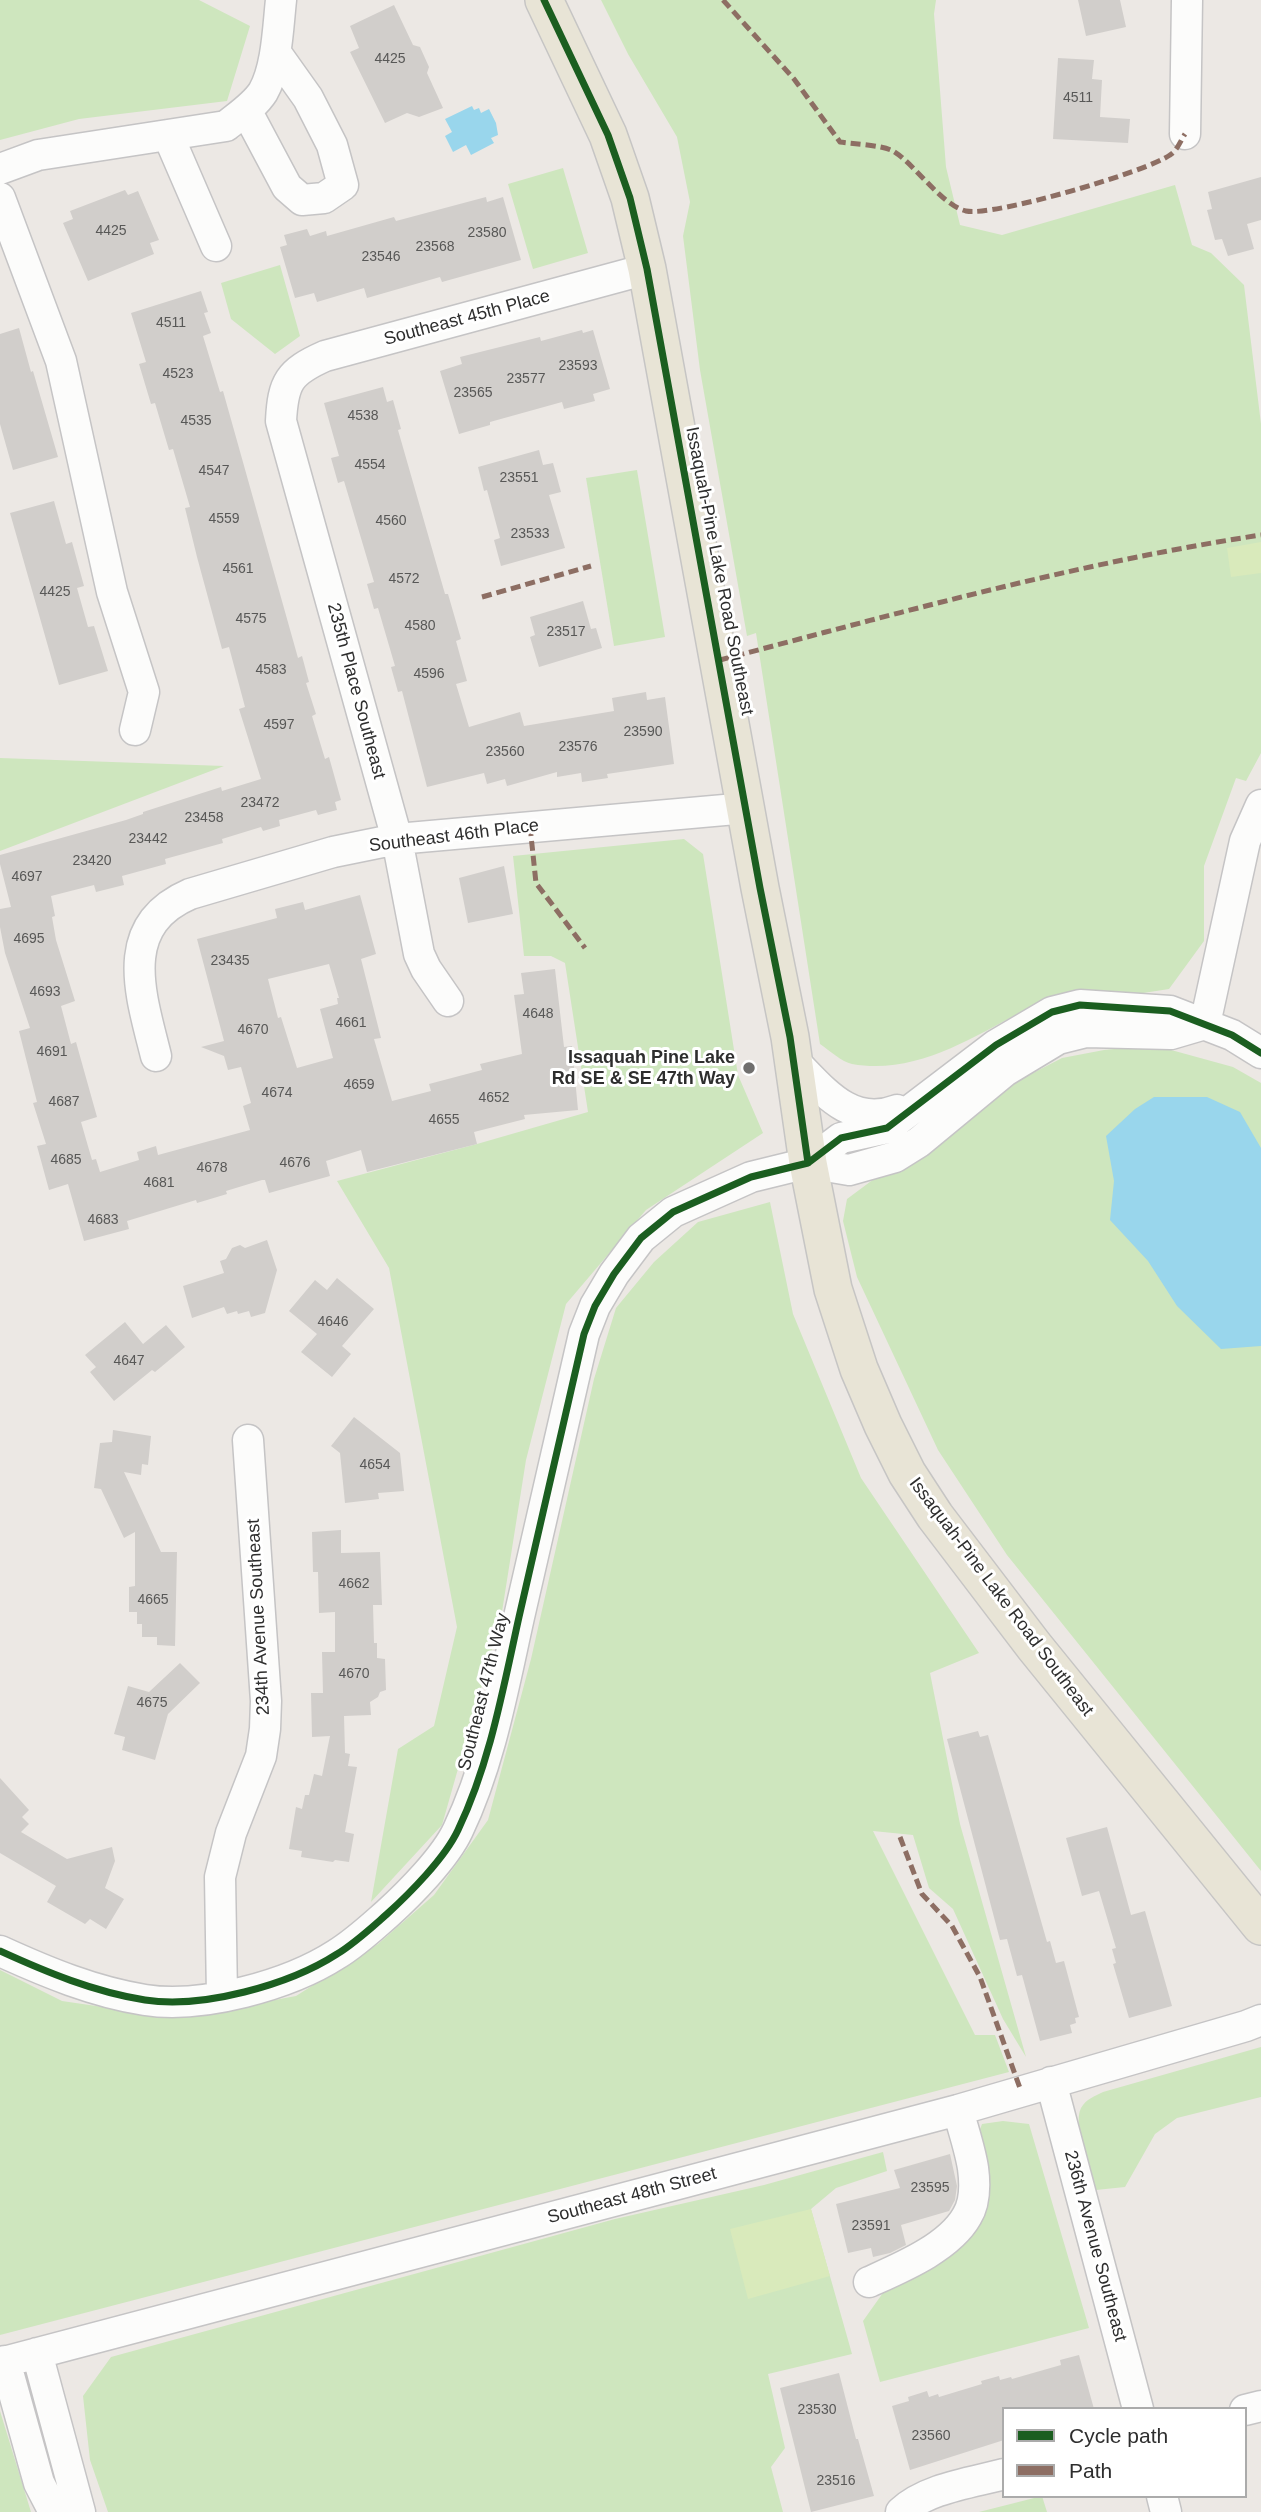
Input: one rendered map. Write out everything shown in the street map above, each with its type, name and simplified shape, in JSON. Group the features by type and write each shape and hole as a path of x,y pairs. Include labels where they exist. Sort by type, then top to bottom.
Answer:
{"main road":[{"name":"Issaquah-Pine Lake Road Southeast","path":"544,0 608,135 630,198 647,269 794,1061 808,1163 833,1289 854,1356 906,1473 934,1516 1034,1646 1261,1926"}],"street":[{"path":"0,169 38,155 226,126 263,92 276,53 281,0"},
{"path":"1185,134 1187,0"},
{"path":"246,110 287,187 302,200 324,198 343,186 332,145 308,99 276,53"},
{"path":"168,135 216,246"},
{"path":"0,198 61,360 112,592 144,692 135,730"},
{"name":"Southeast 45th Place","path":"291,377 304,365 325,356 647,269"},
{"name":"235th Place Southeast","path":"291,377 282,400 281,421 397,839 419,954 426,970 448,1001"},
{"path":"1205,1024 1245,841 1261,805"},
{"name":"Southeast 46th Place","path":"156,1056 138,971 144,938 159,915 175,901 190,894 333,852 397,839 747,808"},
{"path":"808,1163 841,1138 887,1128 996,1045 1052,1012 1080,1005 1170,1011 1232,1035 1261,1053"},
{"path":"808,1163 849,1170 895,1157 919,1142 1005,1071 1058,1039 1086,1032 1171,1034 1205,1024"},
{"path":"794,1061 843,1107 864,1115 889,1113 933,1095"},
{"name":"Southeast 47th Way","path":"0,1951 46,1972 145,2000 180,2002 222,1996 302,1973 337,1954 375,1925 415,1888 457,1833 487,1757 584,1334 596,1306 614,1274 641,1238 673,1212 751,1177 808,1163"},
{"name":"234th Avenue Southeast","path":"222,1996 220,1877 231,1833 261,1756 265,1729 266,1700 248,1440"},
{"name":"Southeast 48th Street","path":"2,2362 958,2110 1261,2020"},
{"name":"236th Avenue Southeast","path":"1051,2082 1137,2407"},
{"path":"869,2282 915,2261 945,2240 967,2217 973,2200 973,2168 958,2110"},
{"path":"37,2353 79,2512"},
{"path":"2,2362 39,2483 54,2512"},
{"path":"901,2512 934,2493 1002,2475"}],"green space":[{"path":"0,0 199,0 250,26 227,101 79,119 0,140"},
{"path":"601,0 936,0 934,14 946,167 960,225 1002,235 1175,185 1192,245 1211,253 1244,285 1261,424 1261,753 1246,781 1236,778 1204,866 1204,941 1169,989 1021,1012 940,1053 897,1064 875,1066 848,1063 820,1044 756,633 747,636 700,370 683,236 690,202 677,137 628,54"},
{"path":"563,168 588,253 533,269 508,184"},
{"path":"280,265 300,336 275,354 231,319 221,283"},
{"path":"637,470 665,637 614,646 586,478"},
{"path":"1261,542 1261,573 1231,577 1227,548"},
{"path":"0,758 224,766 0,851"},
{"path":"684,839 703,854 738,1075 763,1133 646,1210 566,1304 526,1460 501,1618 442,1825 371,1902 398,1749 434,1726 457,1627 389,1268 337,1181 588,1112 565,963 551,956 524,956 513,856"},
{"path":"1153,1045 1233,1067 1261,1083 1261,1871 1007,1555 938,1450 857,1277 843,1221 847,1199 979,1101 1062,1058"},
{"path":"770,1202 793,1314 861,1478 979,1653 930,1673 960,1824 1026,2057 1003,2019 953,1909 929,1888 913,1835 873,1831 975,2035 995,2035 1009,2072 0,2335 0,1970 62,2001 178,2018 296,1996 378,1944 434,1895 488,1820 531,1659 594,1379 616,1308 654,1262 698,1222"},
{"path":"1261,2047 1261,2097 1177,2118 1155,2134 1125,2187 1096,2190 1079,2126 1081,2108 1085,2102 1103,2092"},
{"path":"1003,2121 1029,2124 1089,2328 880,2382 863,2321 885,2290 985,2210 990,2188 978,2135 982,2124"},
{"path":"883,2152 887,2171 836,2188 811,2209 852,2354 768,2374 785,2448 771,2467 783,2512 108,2512 90,2460 83,2396 111,2357 615,2219 764,2185"},
{"path":"811,2209 830,2276 748,2299 730,2229"},
{"path":"0,2411 31,2512 0,2512"},
{"path":"1043,2498 1047,2512 979,2512"}],"water":[{"path":"472,106 474,110 479,108 481,113 489,109 498,135 491,138 494,143 471,155 466,145 453,152 445,136 452,132 445,119"},
{"path":"1154,1097 1207,1097 1240,1112 1261,1148 1261,1346 1221,1349 1177,1306 1148,1261 1110,1220 1114,1181 1106,1136 1135,1109"}],"building":[{"path":"1078,0 1120,0 1126,27 1086,36"},
{"path":"394,5 413,45 420,47 429,67 427,73 443,108 419,117 407,113 385,123 350,52 359,48 350,26"},
{"path":"1058,58 1094,60 1092,79 1102,80 1100,117 1130,119 1128,143 1053,139"},
{"path":"1261,177 1261,220 1247,224 1254,249 1228,256 1222,239 1215,240 1207,210 1212,209 1208,192"},
{"path":"125,190 128,195 138,191 159,240 150,243 154,254 88,281 63,223 73,219 70,211"},
{"path":"486,197 487,202 503,197 521,260 442,282 440,277 367,298 364,288 317,302 314,293 295,298 280,247 287,245 284,235 307,229 310,236 326,231 327,236 394,217 396,221"},
{"path":"201,291 208,312 204,313 211,333 203,336 220,392 223,391 298,658 302,656 309,682 306,683 316,714 312,716 325,759 329,757 341,800 335,802 337,810 318,815 316,810 279,820 280,826 263,831 261,827 222,839 223,843 165,859 166,864 122,876 124,885 96,892 94,885 51,896 56,940 75,1001 61,1006 71,1044 76,1042 97,1117 81,1122 92,1160 96,1159 100,1172 139,1160 137,1152 156,1146 158,1155 250,1130 243,1106 251,1103 241,1067 228,1070 224,1056 201,1047 224,1041 197,939 277,918 275,909 303,902 305,910 360,895 376,954 361,959 381,1038 374,1039 392,1101 431,1091 429,1084 482,1070 480,1064 522,1054 514,995 524,994 521,973 555,969 564,1047 572,1046 578,1110 524,1115 525,1119 474,1132 477,1144 367,1172 361,1150 326,1161 330,1176 269,1193 265,1180 262,1180 226,1191 227,1194 197,1203 196,1200 127,1221 129,1229 84,1241 68,1184 49,1190 37,1146 46,1144 33,1103 37,1102 19,1031 30,1028 5,953 0,927 0,909 11,907 0,855 126,820 221,787 222,791 261,779 239,709 245,707 229,647 222,649 197,557 185,508 190,507 173,449 169,450 155,403 151,404 139,364 146,362 131,313","holes":["329,964 339,998 338,1004 320,1009 333,1058 297,1068 281,1017 278,1018 268,979"]},
{"path":"19,328 58,457 13,470 0,424 0,334"},
{"path":"582,330 583,333 593,330 610,389 593,394 595,401 564,409 562,402 490,422 490,425 459,434 440,371 462,364 460,357 540,337 541,341"},
{"path":"383,387 387,402 393,400 401,429 398,430 445,594 448,594 461,639 456,641 467,681 456,684 469,727 520,712 524,726 614,711 612,698 646,692 647,700 665,697 674,764 607,774 608,778 582,782 581,773 557,777 557,772 507,786 505,779 487,784 484,773 427,787 402,691 398,692 391,667 395,666 378,608 374,609 367,584 374,582 344,481 338,483 331,458 339,456 324,403"},
{"path":"539,450 543,465 553,463 561,492 549,495 565,548 501,566 494,540 500,538 478,467"},
{"path":"54,501 66,544 72,542 84,586 77,588 88,627 94,626 108,671 59,685 10,513"},
{"path":"583,601 591,629 596,628 602,648 539,667 530,637 535,635 530,617"},
{"path":"504,866 513,914 468,923 459,878"},
{"path":"267,1240 277,1270 265,1313 251,1317 249,1311 227,1314 224,1307 192,1318 183,1286 224,1273 220,1261 226,1259 232,1248 240,1245 245,1248"},
{"path":"337,1278 374,1309 342,1346 351,1354 332,1377 301,1352 317,1334 289,1311 315,1280 327,1290"},
{"path":"125,1322 143,1344 166,1325 185,1347 114,1401 90,1372 96,1367 85,1355"},
{"path":"354,1417 400,1453 404,1491 378,1493 379,1499 345,1503 340,1453 331,1446"},
{"path":"113,1430 151,1436 148,1465 142,1464 141,1475 124,1472 161,1552 177,1552 175,1646 157,1645 157,1637 142,1637 142,1624 137,1624 137,1612 129,1612 129,1587 135,1586 135,1532 124,1538 101,1489 94,1488 100,1443 112,1442"},
{"path":"341,1530 341,1553 380,1552 382,1605 373,1605 374,1643 377,1643 377,1658 385,1659 386,1690 370,1702 371,1715 344,1716 345,1753 350,1754 348,1766 357,1767 345,1832 354,1834 349,1862 333,1862 301,1857 302,1851 289,1849 296,1807 302,1809 314,1774 322,1776 330,1736 312,1737 311,1693 323,1693 322,1652 335,1652 335,1612 319,1613 318,1572 313,1572 312,1532"},
{"path":"180,1663 200,1683 168,1714 155,1760 122,1750 125,1737 114,1734 128,1686 149,1692"},
{"path":"978,1731 980,1737 988,1735 1047,1942 1050,1941 1056,1963 1064,1961 1079,2017 1075,2018 1076,2023 1070,2025 1072,2033 1040,2041 1022,1975 1017,1976 1007,1939 1000,1940 947,1739"},
{"path":"0,1778 29,1810 22,1817 29,1824 21,1832 67,1859 112,1847 115,1861 105,1888 124,1899 106,1929 90,1919 85,1924 47,1902 56,1886 0,1853"},
{"path":"1107,1827 1131,1915 1145,1911 1172,2006 1129,2018 1113,1964 1116,1963 1112,1949 1116,1948 1099,1891 1082,1896 1066,1838"},
{"path":"950,2154 957,2186 955,2200 949,2211 901,2225 906,2245 890,2253 873,2257 871,2248 848,2253 836,2204 900,2188 894,2170"},
{"path":"1079,2355 1093,2407 1002,2407 1002,2441 910,2470 892,2406 909,2401 908,2397 927,2391 929,2397 938,2394 939,2397 999,2376 1000,2380 1012,2379 1061,2365 1060,2360"},
{"path":"839,2373 874,2496 811,2512 780,2388"}],"marked path":[{"path":"723,0 794,79 840,142 893,151 947,201 966,211 982,211 1036,200 1132,172 1170,155 1185,134"},
{"path":"720,660 1056,574 1261,535"},
{"path":"482,597 591,566"},
{"path":"530,826 536,883 585,948"},
{"path":"900,1837 922,1894 952,1926 980,1977 1021,2091"}],"cycle path":[{"path":"544,0 608,135 630,198 647,269 760,888 790,1037 808,1163"},
{"path":"0,1951 107,1992 168,2002 218,1998 295,1976 337,1954 387,1914 426,1875 445,1852 458,1830 487,1752 584,1334 595,1306 614,1274 641,1238 673,1212 751,1177 808,1163 841,1138 887,1128 996,1045 1052,1012 1080,1005 1170,1011 1232,1035 1261,1053"}],"place":[{"name":"Issaquah Pine Lake Rd SE & SE 47th Way","path":"749,1068"}]}
